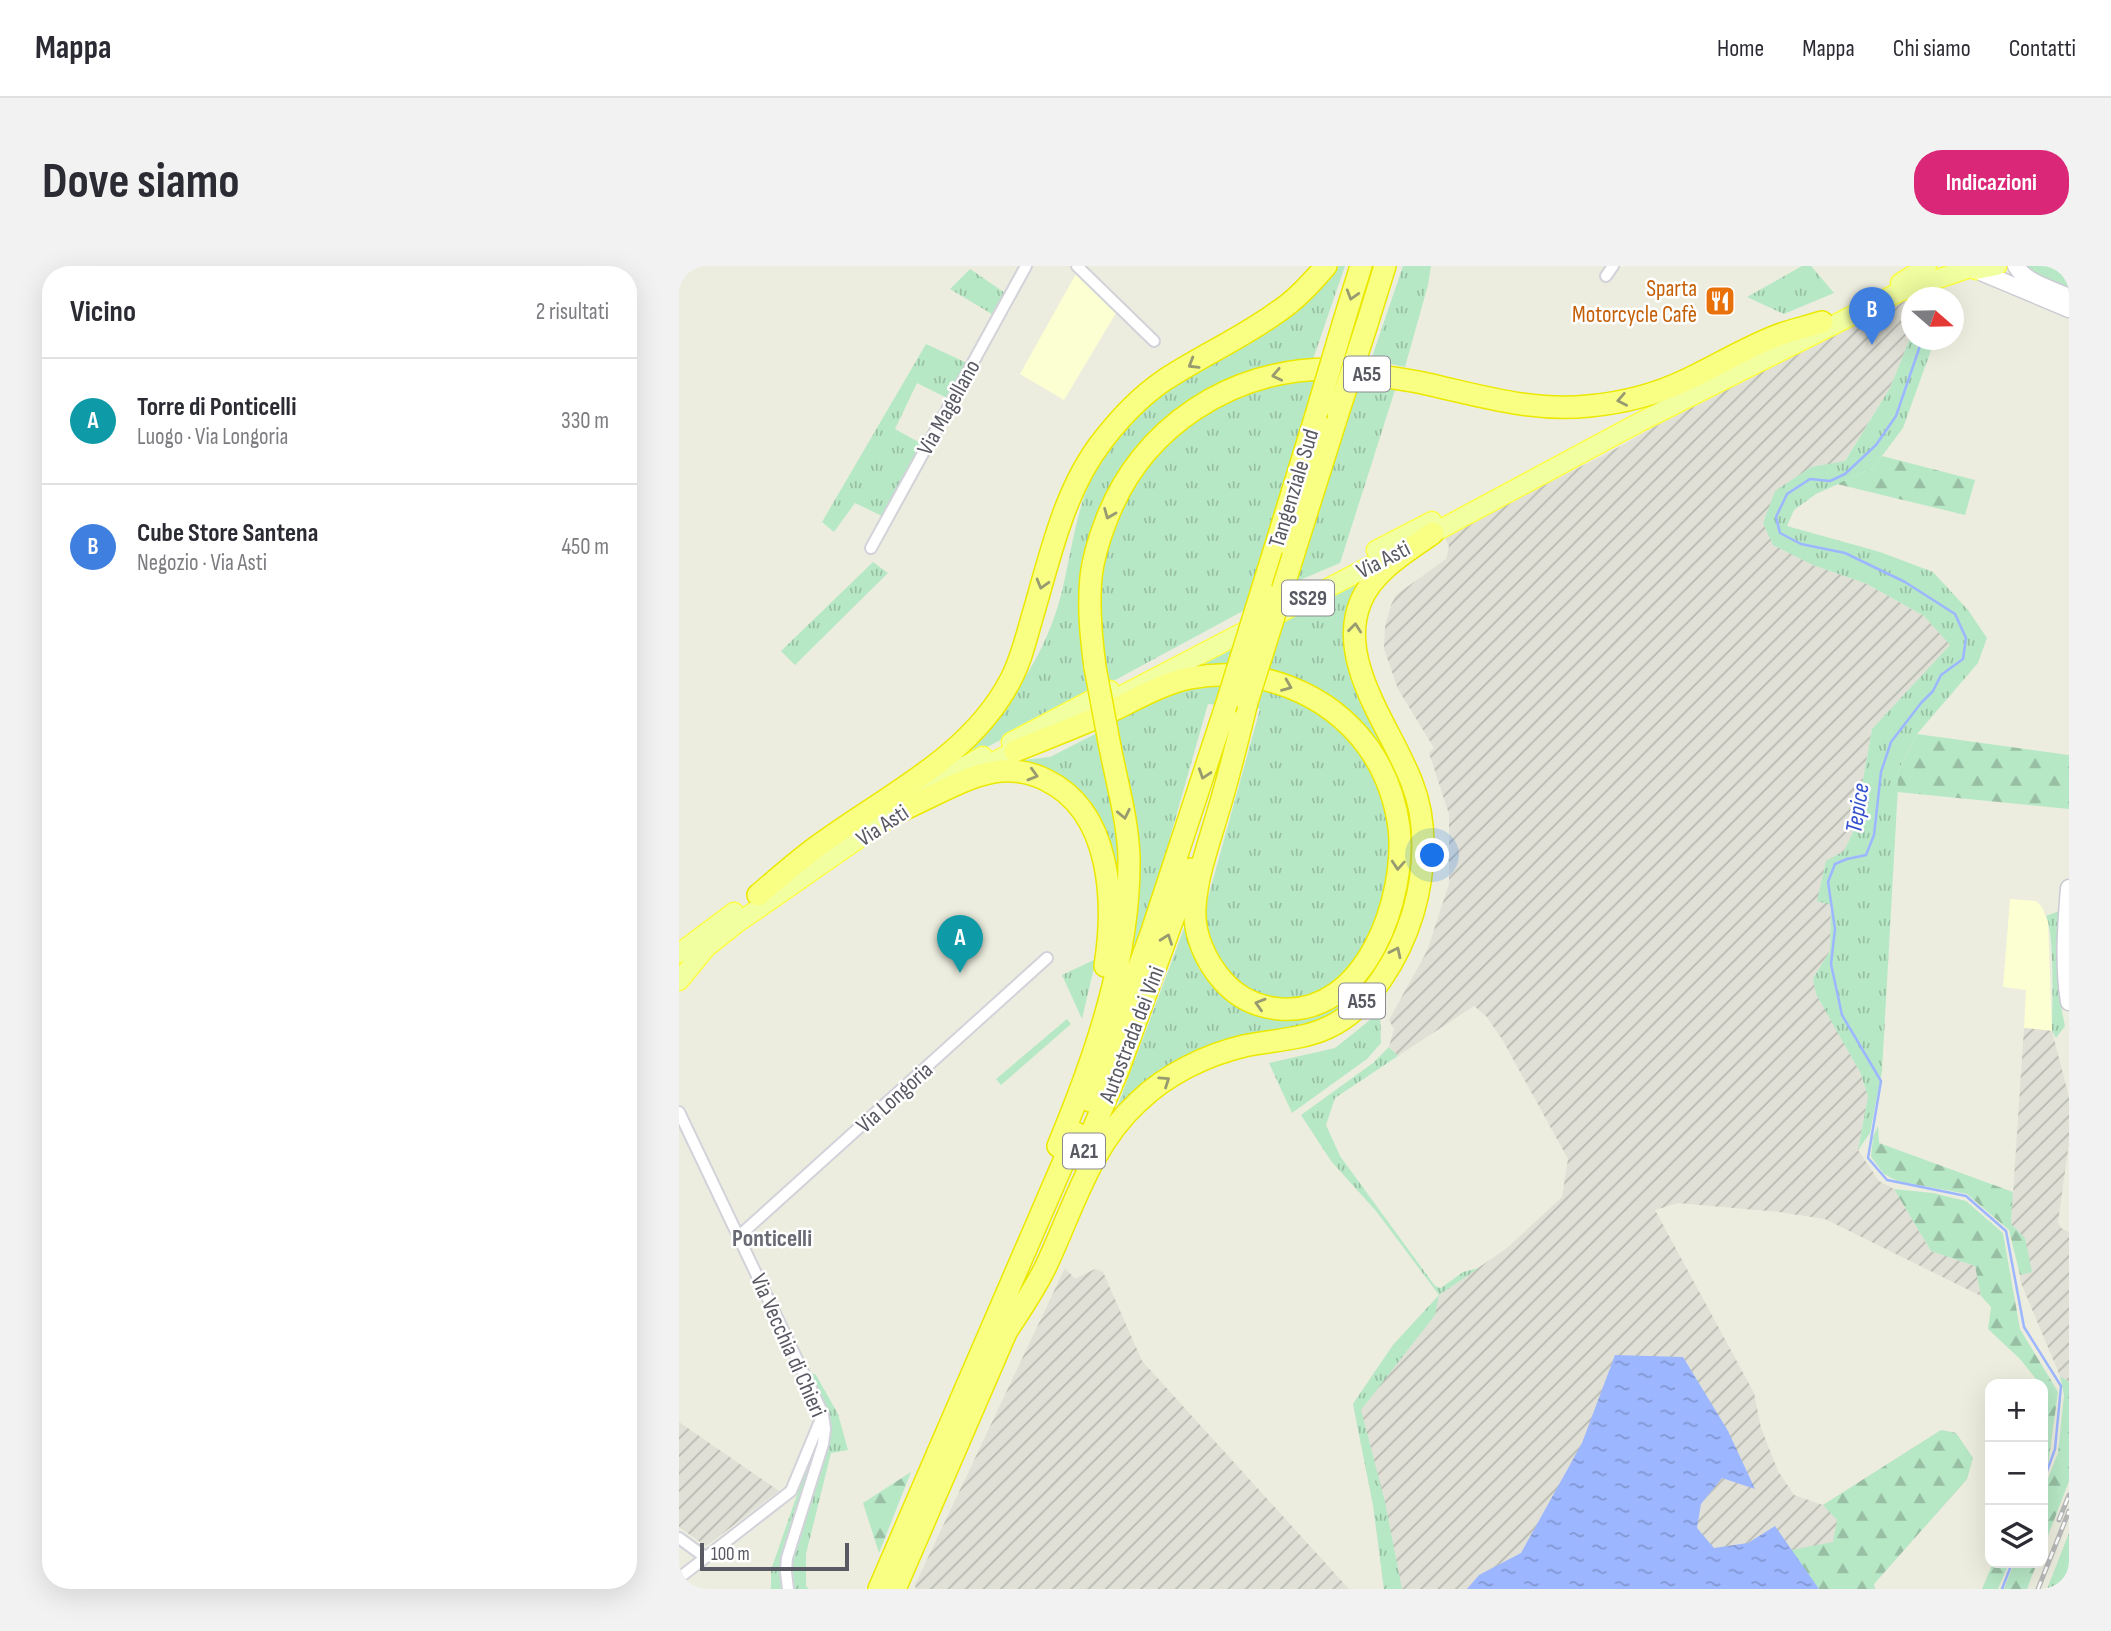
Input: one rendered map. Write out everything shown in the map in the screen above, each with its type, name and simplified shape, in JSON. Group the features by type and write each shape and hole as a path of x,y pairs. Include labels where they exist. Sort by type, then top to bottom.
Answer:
{"highway":[{"path":"758,895 815,848 913,782 975,729 995,706 1011,680 1023,650 1053,546 1075,486 1101,443 1127,411 1161,382 1277,313 1326,266"},
{"name":"Tangenziale Sud","path":"1225,709 1361,266"},
{"name":"Tangenziale Sud","path":"1247,702 1385,266"},
{"name":"A55","path":"1010,1286 1023,1230 1062,1137 1099,1035 1123,939 1129,856 1126,827 1095,667 1089,622 1091,576 1098,542 1111,508 1128,475 1151,445 1180,418 1212,397 1245,383 1282,373 1333,369 1424,383 1505,403 1549,407 1589,406 1637,397 1683,382 1777,335 1822,322"},
{"name":"A55","path":"1005,1334 1045,1268 1094,1159 1115,1126 1138,1101 1166,1080 1201,1060 1243,1047 1327,1028 1351,1013 1371,991 1395,956 1413,913 1422,867 1422,826 1413,784 1365,686 1354,644 1356,619 1360,601 1371,583 1387,566 1433,533"},
{"name":"A55","path":"1015,751 1174,684 1198,677 1243,675 1276,682 1305,694 1335,712 1359,734 1377,760 1392,795 1399,828 1399,867 1393,899 1382,933 1361,968 1341,991 1319,1003 1294,1010 1271,1008 1249,1001 1231,990 1216,974 1204,953 1197,929 1195,909 1201,870 1234,758 1247,702"},
{"name":"Autostrada dei Vini","path":"895,1589 1119,1068 1173,923 1247,702"},
{"name":"Autostrada dei Vini","path":"879,1589 1120,1024 1153,932 1225,709"},
{"name":"A55","path":"900,811 978,776 1014,771 1037,775 1057,785 1074,798 1088,815 1103,858 1107,885 1108,940 1102,984 1062,1137"}],"main road":[{"name":"Via Asti","path":"679,953 877,814 933,782 1636,414 1893,286 1927,266"},
{"name":"Via Asti","path":"679,981 706,948 727,931 900,811 1640,422 1899,292 1971,268 1997,266"},
{"path":"2016,266 2019,272 2029,279 2069,297"},
{"path":"1971,268 2069,309"},
{"path":"2069,888 2066,983 2069,1002"}],"street":[{"name":"Via Magellano","path":"871,548 1026,266"},
{"path":"1081,267 1154,341"},
{"name":"Via Longoria","path":"739,1236 1047,958"},
{"name":"Via Vecchia di Chieri","path":"679,1112 823,1414 823,1444 787,1558 788,1589"},
{"path":"679,1578 791,1491 823,1414"},
{"path":"679,1538 705,1557"}],"shaded area":[{"path":"1077,272 1116,313 1064,400 1020,374"},
{"path":"1901,300 1901,350 1905,350 1890,388 1844,462 1811,467 1776,491 1763,523 1813,565 1867,584 1924,616 1951,645 1872,729 1854,830 1844,851 1831,905 1830,951 1813,978 1860,1073 1868,1096 1858,1150 1879,1181 1894,1189 1931,1251 1975,1266 1981,1296 1825,1219 1678,1203 1655,1210 1754,1393 1761,1428 1778,1471 1794,1495 1823,1505 1941,1430 1956,1433 1973,1458 1967,1479 1874,1584 1875,1589 1384,1589 1373,1505 1353,1404 1393,1345 1439,1295 1507,1248 1562,1197 1568,1159 1502,1039 1486,1016 1474,1006 1398,1056 1389,1047 1394,1029 1389,1020 1427,951 1449,884 1449,814 1429,753 1434,748 1398,689 1384,649 1385,627 1391,605 1396,595 1446,559 1449,546 1443,535 1610,452 1721,389"},
{"path":"2010,899 2036,901 2042,907 2048,922 2052,1031 2024,1028 2026,990 2003,987"},
{"path":"2024,1028 2052,1031 2069,1097 2069,1143 2058,1222 2061,1228 2069,1232 2069,1382 2060,1376 2021,1283 2020,1275 2032,1271 2011,1224"},
{"path":"1065,1268 1075,1279 1095,1269 1103,1272 1142,1361 1349,1589 916,1589 915,1585"},
{"path":"679,1422 779,1491 706,1546 679,1527"}],"green space":[{"path":"1339,266 1345,266 1312,362 1169,420 1096,534 1091,692 955,764 1005,707 1044,643 1061,595 1086,491 1111,445 1143,409 1168,389 1287,319 1315,294"},
{"path":"1403,266 1431,266 1405,367 1371,360"},
{"path":"1802,266 1811,266 1834,293 1784,314 1747,297"},
{"path":"2021,266 2069,266 2069,291 2036,276"},
{"path":"970,269 1008,295 995,316 950,289"},
{"path":"926,344 969,364 947,398 917,383 895,429 922,444 882,516 855,503 834,532 822,522"},
{"path":"1905,350 1931,350 1903,428 1873,468 1816,494 1794,510 1787,526 1880,552 1933,572 1968,610 1987,638 1978,663 1917,734 1899,769 1882,1071 1870,1133 1858,1150 1868,1096 1860,1072 1816,994 1813,978 1830,951 1831,905 1817,901 1826,861 1844,851 1854,830 1872,729 1950,645 1924,616 1867,584 1813,565 1773,545 1763,523 1775,491 1811,467 1845,461 1890,388"},
{"path":"1310,376 1396,387 1340,563 1300,580 1106,685 1099,655 1098,568 1132,479 1182,426 1247,389"},
{"path":"1882,456 1975,480 1965,515 1837,484 1873,468"},
{"path":"873,562 888,573 795,665 781,651"},
{"path":"1362,580 1351,604 1410,798 1417,838 1412,893 1401,929 1371,985 1322,1024 1211,1045 1160,1069 1115,1113 1186,923 1199,969 1222,993 1301,1016 1326,1010 1353,993 1378,965 1394,925 1404,804 1332,704 1185,672"},
{"path":"1213,683 1269,687 1318,709 1360,747 1382,785 1393,827 1393,870 1364,953 1318,998 1290,1003 1240,989 1224,971 1206,939 1203,916 1260,709 1208,704 1150,908 1108,1026 1131,920 1111,723 1148,702"},
{"path":"1099,732 1123,859 1114,929 1075,792 1003,768 1023,760 1050,757"},
{"path":"1917,734 2069,755 2069,809 1897,792 1899,769"},
{"path":"2059,911 2058,992 2065,1026 2056,1038 2052,1031 2052,954 2046,916"},
{"path":"1096,959 1082,1019 1062,975"},
{"path":"1380,1012 1381,1043 1367,1059 1292,1113 1269,1063 1335,1048"},
{"path":"1067,1019 1071,1024 1001,1085 996,1079"},
{"path":"1389,1047 1398,1056 1335,1098 1326,1125 1340,1156 1435,1286 1441,1288 1463,1272 1479,1268 1439,1295 1376,1211 1331,1161 1301,1115 1373,1063"},
{"path":"1878,1126 1879,1143 2013,1192 2011,1224 2025,1238 2032,1272 2020,1275 2009,1230 1967,1194 1897,1181 1884,1174 1871,1157 1873,1137"},
{"path":"1894,1189 1933,1193 1966,1201 2003,1233 2020,1329 2058,1392 2048,1466 2048,1379 2036,1379 2020,1359 1988,1329 1991,1307 1981,1296 1975,1266 1931,1251"},
{"path":"1439,1295 1435,1315 1361,1410 1385,1502 1402,1589 1384,1589 1373,1505 1353,1404 1393,1345"},
{"path":"810,1372 816,1375 838,1414 848,1450 831,1453 806,1554 806,1586 809,1589 793,1589 790,1573 793,1553 829,1440 829,1416"},
{"path":"2060,1376 2069,1382 2069,1481 2048,1536 2048,1478 2058,1453 2064,1395"},
{"path":"1941,1430 1956,1433 1973,1458 1967,1479 1874,1584 1875,1589 1819,1589 1791,1550 1833,1542 1837,1520 1823,1505"},
{"path":"816,1440 818,1445 783,1556 782,1589 771,1589 771,1570"},
{"path":"911,1472 879,1553 863,1503"},
{"path":"2069,1533 2069,1571 2062,1589 2047,1589"},
{"path":"1991,1568 2007,1568 1998,1589 1982,1589"},
{"path":"2012,1568 2035,1568 2027,1589 2004,1589"}],"water":[{"path":"1615,1355 1683,1357 1728,1431 1755,1489 1722,1478 1701,1504 1697,1528 1714,1548 1748,1543 1775,1526 1819,1589 1467,1589 1479,1575 1521,1553 1582,1443"}],"waterway":[{"name":"Tepice","path":"1919,350 1896,416 1876,445 1845,474 1830,481 1810,479 1787,494 1776,517 1780,533 1801,544 1845,553 1905,582 1955,614 1966,638 1963,659 1941,675 1933,691 1891,742 1881,772 1874,835 1866,855 1835,864 1828,882 1835,929 1831,964 1842,1015 1881,1081 1868,1158 1887,1180 1966,1196 2006,1231 2024,1327 2061,1386 2055,1449 2048,1468"},
{"name":"Tepice","path":"2002,1589 2010,1568"}],"railway":[{"path":"2059,1520 2069,1495"},
{"path":"2038,1589 2069,1511"}],"place":[{"name":"Sparta Motorcycle Cafè","path":"1720,301"},
{"name":"Cube Store Santena","path":"1872,345"},
{"name":"Torre di Ponticelli","path":"960,973"}],"district":[{"name":"Ponticelli","path":"772,1238"}]}
